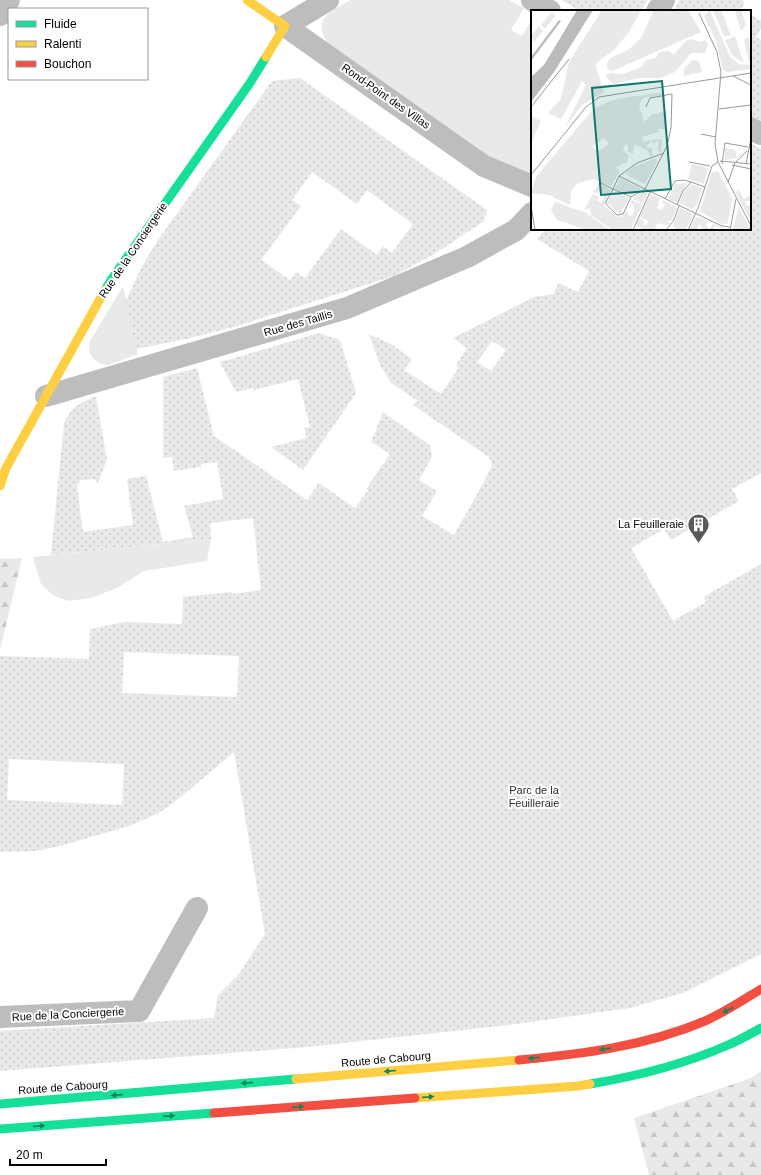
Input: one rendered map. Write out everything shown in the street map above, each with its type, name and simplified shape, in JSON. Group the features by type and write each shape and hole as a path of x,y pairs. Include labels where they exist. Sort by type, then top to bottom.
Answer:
{"main road":[{"path":"247,0 285,26"},
{"name":"Rue de la Conciergerie","path":"0,486 6,468 111,280 250,83 285,26"},
{"name":"Route de Cabourg","path":"0,1104 527,1059 609,1049 646,1042 677,1033 711,1019 742,1002 761,989"},
{"path":"0,1129 578,1086 614,1081 644,1074 690,1060 727,1046 761,1028"}],"street":[{"path":"0,15 9,0"},
{"path":"285,26 328,0"},
{"path":"532,0 548,10"},
{"path":"658,10 664,0"},
{"name":"Rond-Point des Villas","path":"285,26 484,166 531,186"},
{"path":"751,129 761,134"},
{"name":"Rue des Taillis","path":"46,396 347,308 467,257 516,230 531,213"},
{"name":"Rue de la Conciergerie","path":"0,1017 138,1011 197,908"}],"green space":[{"path":"351,0 509,0 524,8 511,30 522,36 531,20 531,175 509,170 327,42 321,27 326,16 337,7"},
{"path":"561,0 648,0 642,10 578,10"},
{"path":"680,0 742,0 745,2 741,9 743,10 674,10"},
{"path":"751,15 761,21 761,28 756,37 761,40 761,122 751,117"},
{"path":"300,78 487,210 484,221 436,253 394,276 237,326 186,339 136,349 126,301 141,268 158,240 272,81","holes":["312,172 357,204 367,190 413,224 392,253 383,246 377,255 341,229 305,278 296,272 290,280 261,260 301,206 292,200"]},
{"name":"Parc de la Feuilleraie","path":"751,144 761,149 761,473 732,489 739,501 671,540 664,529 631,548 673,621 706,602 703,597 761,564 761,954 683,993 630,1008 509,1025 307,1047 0,1071 0,1031 214,1018 218,995 239,974 265,934 234,752 181,797 159,813 129,826 60,846 37,851 0,852 0,656 89,659 90,629 125,622 182,624 183,597 232,592 233,594 261,590 253,518 210,523 211,539 51,555 64,423 70,413 80,404 96,396 107,460 98,483 93,479 81,480 77,486 83,532 133,525 127,479 146,476 163,542 193,537 184,506 223,499 217,462 201,464 201,467 174,471 172,457 163,458 163,377 197,368 214,436 307,500 319,483 355,508 390,454 371,442 383,412 430,445 432,457 419,480 437,491 422,516 454,535 492,465 489,457 413,405 417,401 447,420 391,383 379,363 369,334 391,344 412,359 404,370 441,394 459,367 456,365 467,348 453,338 534,297 553,294 559,283 578,292 589,271 537,239 544,230 751,230","holes":["492,341 506,350 491,371 477,362","124,652 239,656 237,697 122,693","9,759 124,764 122,805 7,800"]},
{"path":"123,286 138,354 108,365 99,363 91,355 89,343"},
{"path":"319,333 340,340 356,393 303,470 271,447 307,438 304,428 310,427 298,379 254,390 253,388 236,392 219,361 224,361"},
{"path":"211,539 207,561 144,571 117,588 91,598 68,601 54,596 41,584 33,557"},
{"path":"22,558 0,650 0,559"},
{"path":"761,1071 761,1175 649,1175 634,1118 751,1078"}],"traffic: fast":[{"path":"105,290 250,83 266,57"},
{"path":"590,1084 678,1064 712,1052 761,1028"},
{"path":"0,1104 296,1079"},
{"path":"0,1129 214,1113"}],"traffic: slow":[{"path":"247,0 285,26 266,57"},
{"path":"0,486 6,468 105,290"},
{"path":"296,1079 519,1060"},
{"path":"415,1098 590,1084"}],"traffic: jam":[{"path":"519,1060 590,1052 660,1037 705,1021 734,1006 761,989"},
{"path":"214,1113 415,1098"}],"place":[{"name":"La Feuilleraie","path":"699,544"}]}
